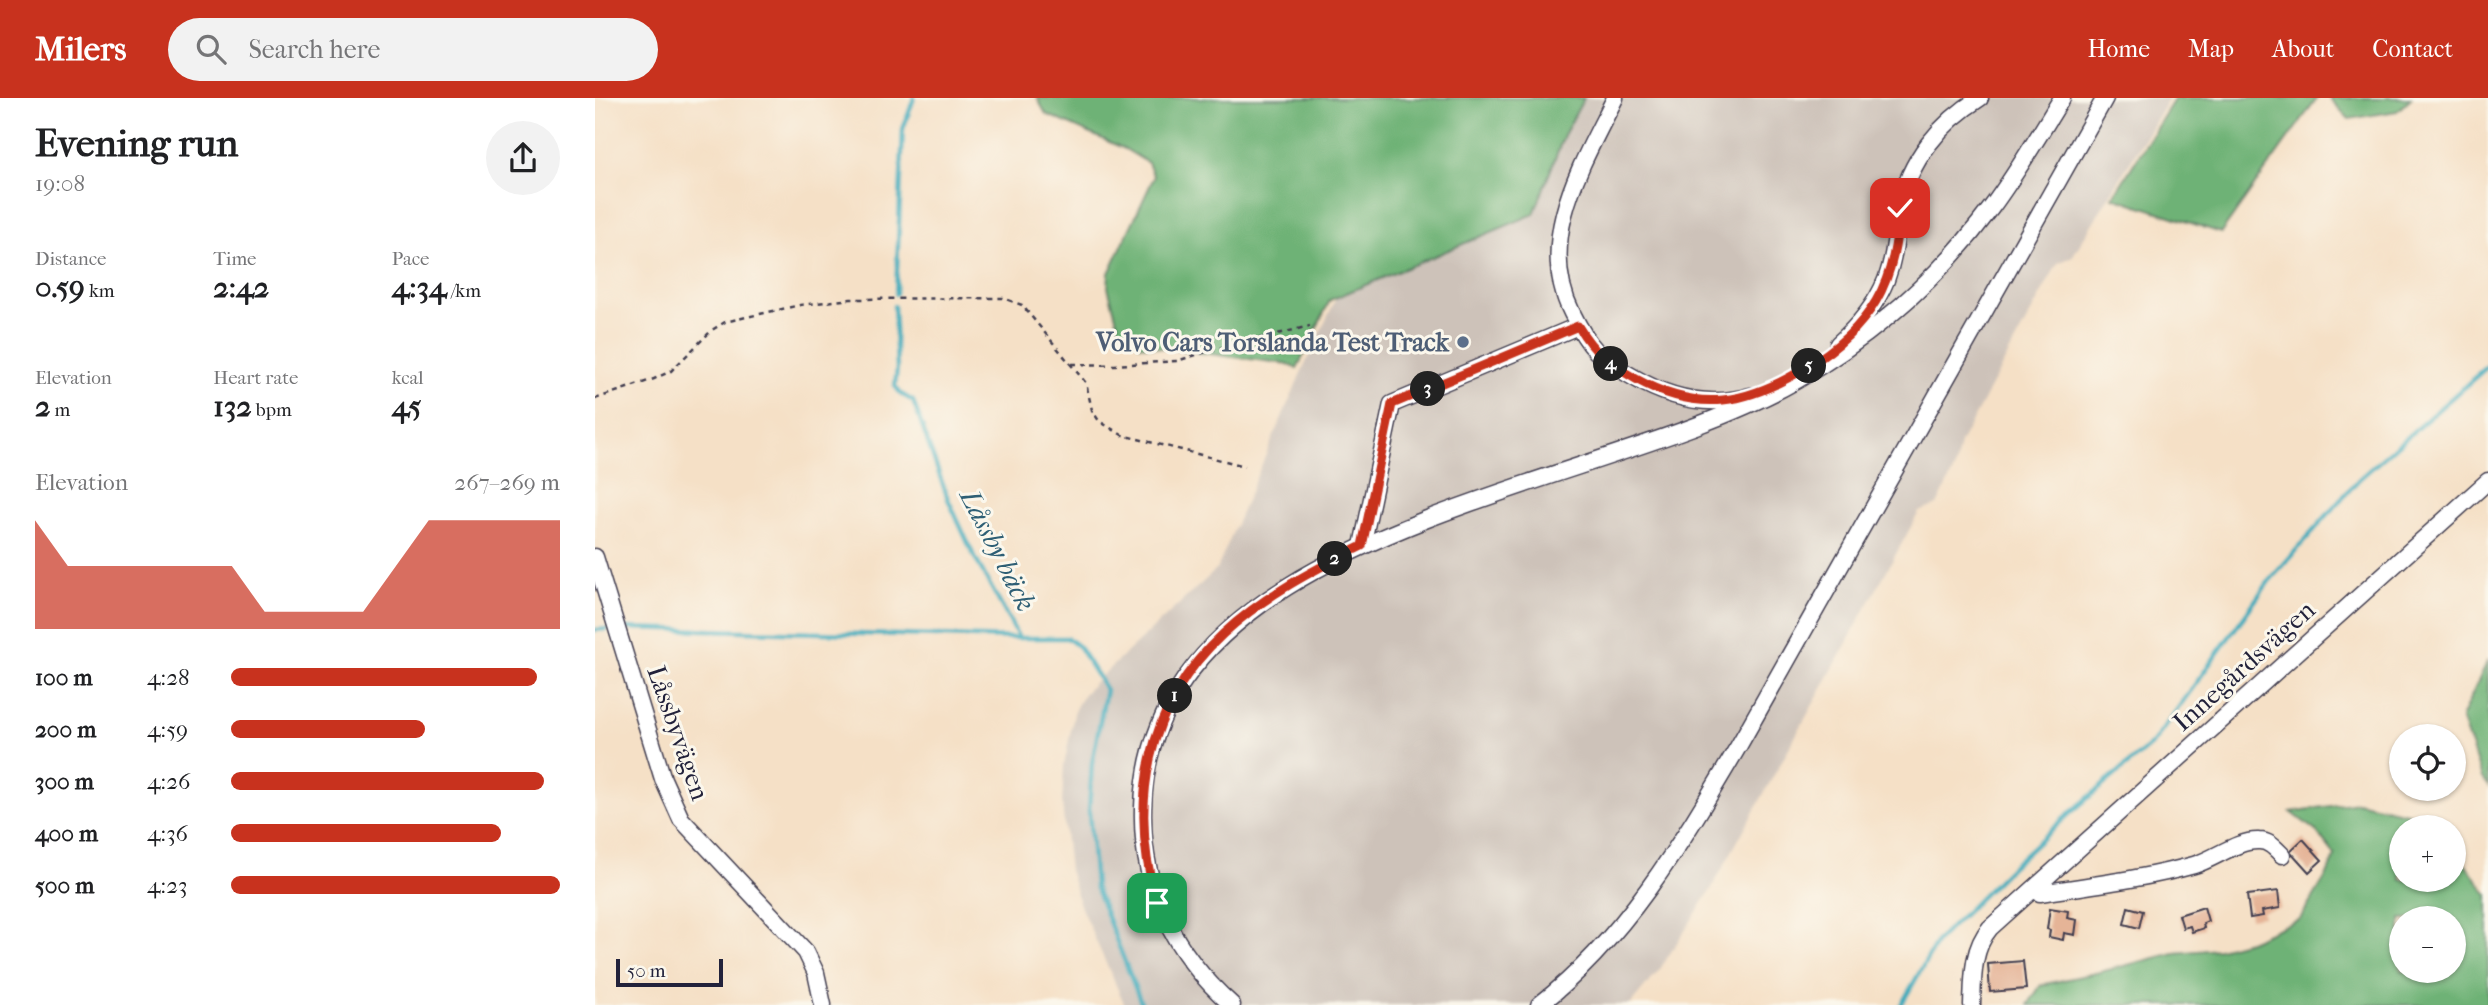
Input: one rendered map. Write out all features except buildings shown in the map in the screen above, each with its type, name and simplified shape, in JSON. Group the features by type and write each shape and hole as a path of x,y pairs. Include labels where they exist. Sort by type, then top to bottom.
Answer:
{"street":[{"path":"1615,98 1575,178 1562,219 1558,248 1559,277 1566,301 1578,326 1601,358 1637,388 1669,402 1713,409 1750,404"},
{"path":"1601,358 1663,392 1684,399 1715,402 1743,398 1764,391 1788,380 1824,356 1863,318 1875,302 1892,262 1904,192 1920,155 1960,110 1980,98"},
{"path":"1232,1005 1215,990 1181,949 1157,903 1145,852 1142,825 1144,793 1153,747 1162,721 1186,678 1221,635 1282,589 1362,546 1427,519 1652,443 1750,404 1797,380 1841,352 1884,321 1924,286 1959,248 2022,164 2062,98"},
{"path":"1539,1005 1569,980 1605,942 1654,880 1698,815 2105,98"},
{"path":"1362,546 1392,404 1578,326"},
{"name":"Innegårdsvägen","path":"1972,1005 1974,967 1983,936 2488,481"},
{"name":"Låssbyvägen","path":"595,557 663,779 675,808 681,819 806,952 816,972 823,1005"},
{"path":"2034,889 2040,893 2166,872 2198,864 2249,842 2263,841 2272,845 2282,855"}],"path":[{"path":"595,399 654,379 671,370 712,330 725,323 800,305 851,299 1003,298 1022,305 1072,364 1086,383 1092,410 1099,421 1110,430 1245,466"},
{"path":"1072,364 1115,365 1177,361 1310,326"}],"shaded area":[{"path":"1390,98 2169,98 2072,257 2058,263 1960,443 1955,468 1937,505 1919,512 1709,893 1660,969 1630,1005 1125,1005 1081,908 1069,870 1062,804 1064,766 1075,709 1096,681 1217,569 1334,303"}],"green space":[{"path":"1037,98 1584,98 1564,135 1534,214 1330,300 1297,369 1288,364 1140,345 1120,332 1108,287 1109,273 1154,177 1148,163 1125,149 1046,114"},
{"path":"2175,98 2317,98 2221,233 2113,197"},
{"path":"2329,98 2411,98 2397,111 2349,119"},
{"path":"2488,660 2488,786 2482,778 2466,732 2466,724 2463,724 2461,718"},
{"path":"2357,802 2412,815 2389,815 2389,892 2466,892 2466,865 2488,895 2488,1005 2028,1005 2041,985 2174,953 2219,949 2249,941 2300,919 2327,875 2335,855 2317,832 2291,812"}],"waterway":[{"path":"896,294 903,129 914,98"},
{"name":"Låssby bäck","path":"894,306 897,368 895,386 901,394 913,401 948,499 973,554 1019,638 1067,638 1079,647 1106,690 1092,763 1089,811 1095,886 1142,1005"},
{"path":"1901,1005 1938,940 2013,865 2153,743 2270,580 2359,479 2488,366"},
{"path":"625,628 1019,638"},
{"path":"595,630 607,629"}],"place":[{"name":"Volvo Cars Torslanda Test Track","path":"1463,342"}],"route":[{"path":"1157,903 1145,852 1142,825 1149,760 1162,721 1186,678 1221,635 1282,589 1362,546 1392,404 1578,326 1601,358 1663,392 1684,399 1715,402 1757,394 1788,380 1824,356 1863,318 1875,302 1892,262 1900,208"}]}
